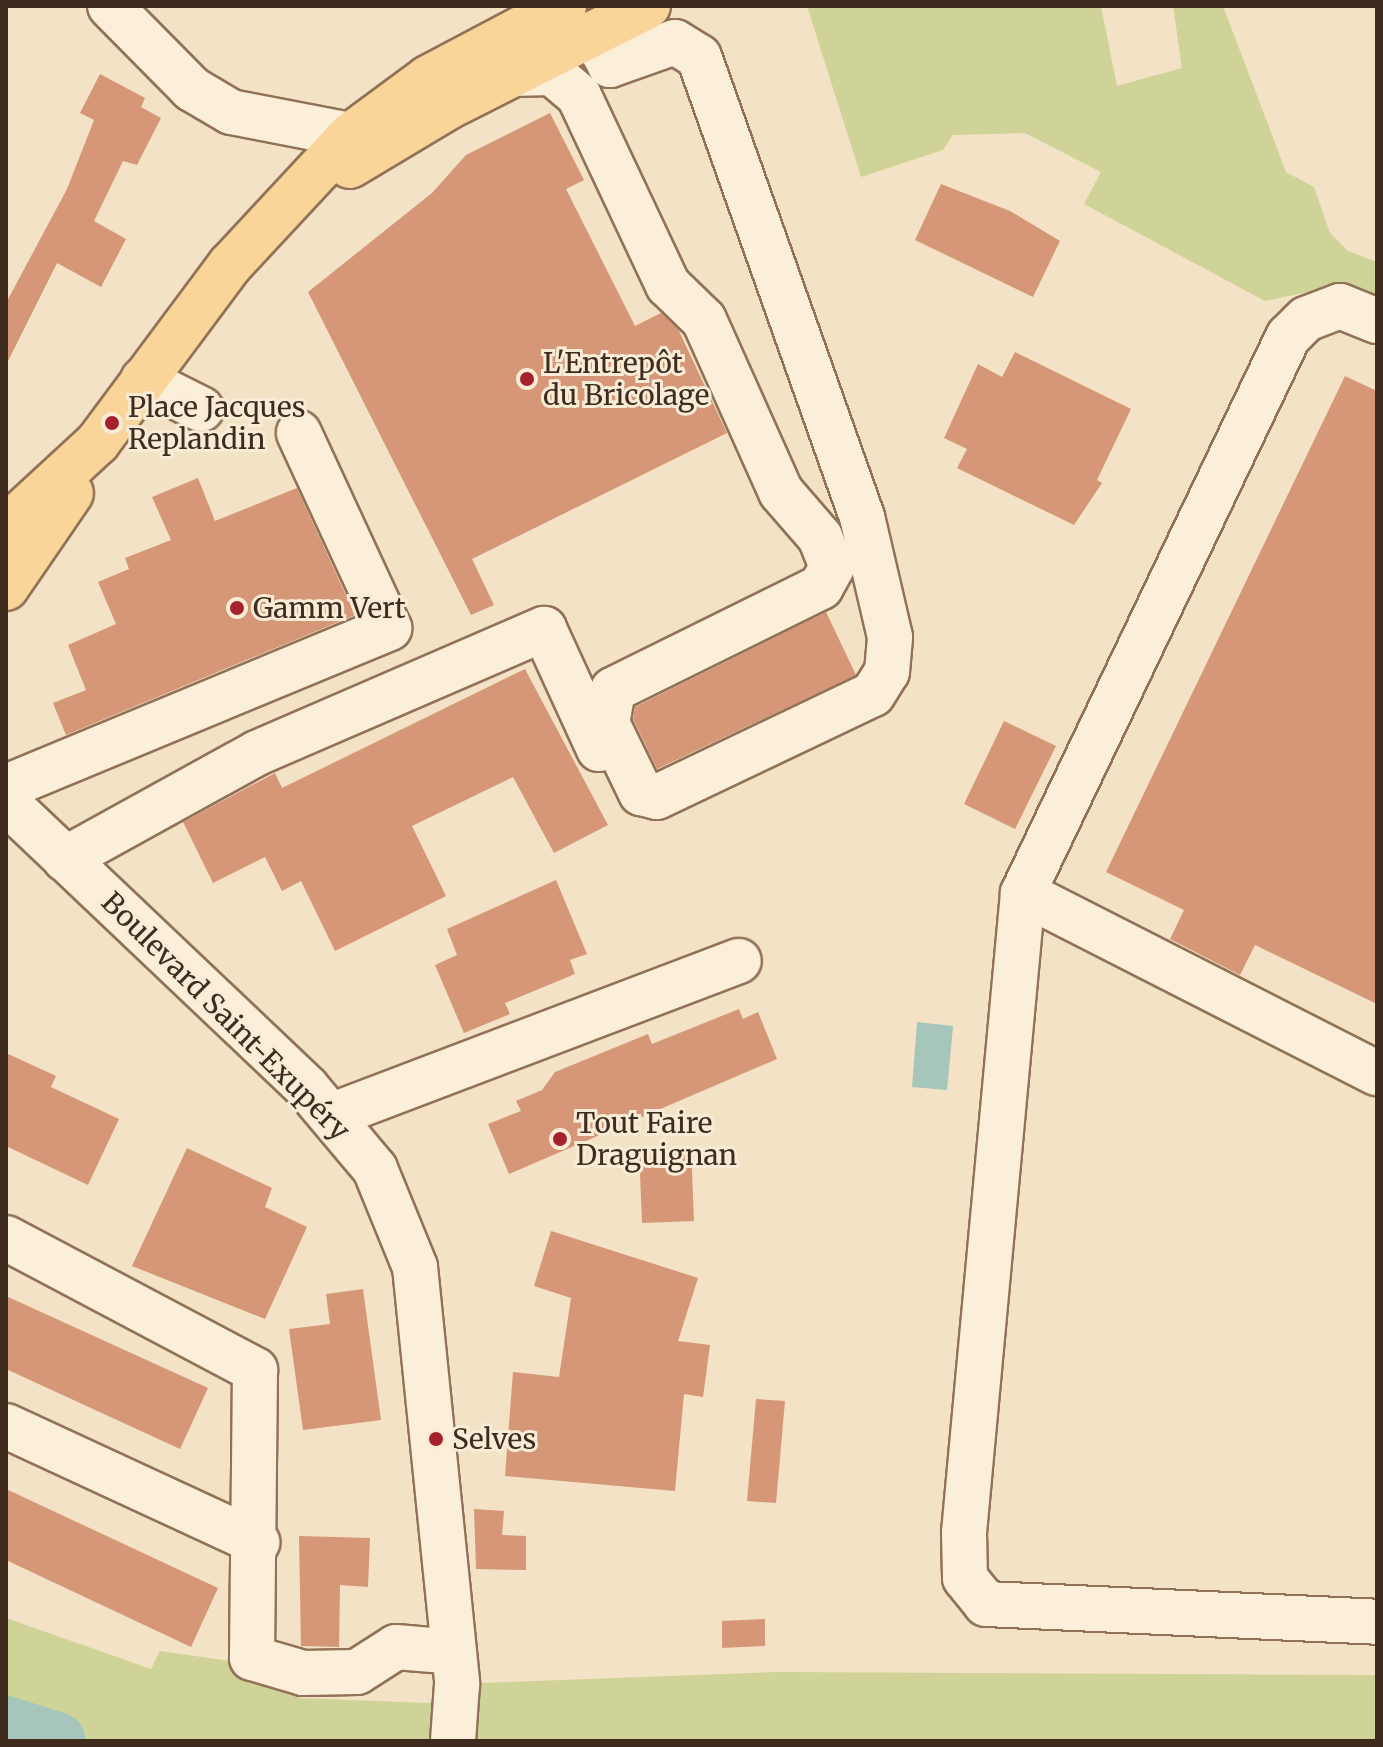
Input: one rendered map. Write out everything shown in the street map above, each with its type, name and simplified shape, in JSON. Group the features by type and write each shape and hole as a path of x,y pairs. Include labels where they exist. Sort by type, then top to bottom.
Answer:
{"main road":[{"path":"6,588 98,442 143,380 247,245 351,135 428,78 564,6"},
{"path":"558,68 564,6"},
{"path":"247,245 365,155 509,74 558,68 633,13"},
{"path":"6,527 98,442"}],"street":[{"path":"110,6 180,79 231,112 351,135"},
{"path":"558,68 579,96 668,285 704,320 781,492 829,552 829,580 613,690 607,723 650,798 862,699 884,681 890,652 883,589 699,57 675,42 610,65 603,52 633,13"},
{"path":"1377,321 1340,306 1306,319 1288,337 1023,893 965,1578 986,1604 1377,1622"},
{"path":"143,380 201,409"},
{"path":"6,787 389,628 299,433"},
{"path":"781,492 841,465"},
{"path":"65,859 257,753 544,629 599,749"},
{"name":"Boulevard Saint-Exupéry","path":"6,802 333,1115 375,1169 415,1267 455,1668 453,1741"},
{"path":"1023,893 1377,1073"},
{"path":"333,1115 739,961"},
{"path":"6,1238 255,1370 257,1542 252,1658 303,1673 357,1672 396,1647 455,1668"},
{"path":"6,1426 257,1542"}],"green space":[{"path":"807,6 1101,6 1117,86 1182,68 1173,6 1223,6 1286,172 1314,187 1330,233 1348,251 1377,262 1377,297 1331,287 1265,301 1084,204 1101,172 1025,133 953,135 943,150 861,177"},
{"path":"6,1618 151,1669 160,1651 244,1663 301,1698 428,1703 482,1683 776,1672 1377,1675 1377,1741 6,1741"}],"water":[{"path":"917,1022 953,1026 947,1090 912,1087"}],"building":[{"path":"100,74 145,98 141,107 161,118 137,165 123,161 94,221 126,239 101,287 57,263 6,365 6,303 67,189 94,120 80,113"},
{"name":"L'Entrepôt du Bricolage","path":"550,113 584,180 566,189 635,326 661,313 678,329 727,433 472,559 494,605 471,615 308,292 432,193 466,155"},
{"path":"941,184 1010,211 1060,241 1033,297 915,240"},
{"path":"1015,352 1131,409 1097,480 1102,483 1074,525 957,468 967,449 944,438 978,364 1002,377"},
{"path":"1345,376 1377,391 1377,1004 1255,945 1240,975 1170,939 1184,910 1106,872"},
{"name":"Gamm Vert","path":"198,478 215,521 297,488 355,615 66,735 53,703 86,690 68,645 116,624 98,582 129,569 125,558 171,540 152,497"},
{"path":"826,612 856,675 657,769 633,719 635,707"},
{"path":"525,669 608,825 554,853 513,777 412,826 446,896 335,951 301,881 282,891 265,857 213,883 183,822 275,773 282,788"},
{"path":"1004,721 1056,746 1015,829 964,804"},
{"path":"556,880 587,954 570,960 575,974 505,1003 510,1014 464,1033 435,965 457,955 447,929"},
{"path":"739,1009 743,1019 758,1012 777,1059 509,1174 488,1124 521,1111 516,1101 542,1090 555,1072 648,1034 652,1044"},
{"path":"6,1053 56,1076 51,1087 119,1119 88,1185 6,1146"},
{"path":"691,1147 694,1221 642,1223 639,1149"},
{"path":"187,1148 272,1188 265,1207 307,1227 265,1319 132,1266"},
{"path":"551,1231 698,1278 678,1341 710,1345 703,1397 684,1394 675,1491 505,1476 513,1372 559,1377 571,1298 534,1286"},
{"path":"363,1289 381,1420 303,1430 289,1329 330,1324 326,1294"},
{"path":"6,1296 208,1388 180,1449 6,1369"},
{"path":"756,1399 785,1401 776,1503 747,1501"},
{"path":"6,1489 218,1588 191,1647 6,1560"},
{"path":"474,1509 504,1511 502,1535 526,1536 526,1570 476,1569"},
{"path":"299,1536 370,1538 368,1587 340,1585 339,1647 301,1646"},
{"path":"765,1619 765,1646 722,1648 722,1621"}],"waterway":[{"path":"6,1725 57,1741"}],"place":[{"name":"L'Entrepôt du Bricolage","path":"527,379"},
{"name":"Place Jacques Replandin","path":"112,423"},
{"name":"Gamm Vert","path":"237,608"},
{"name":"Tout Faire Draguignan","path":"560,1139"},
{"name":"Selves","path":"436,1439"}]}
